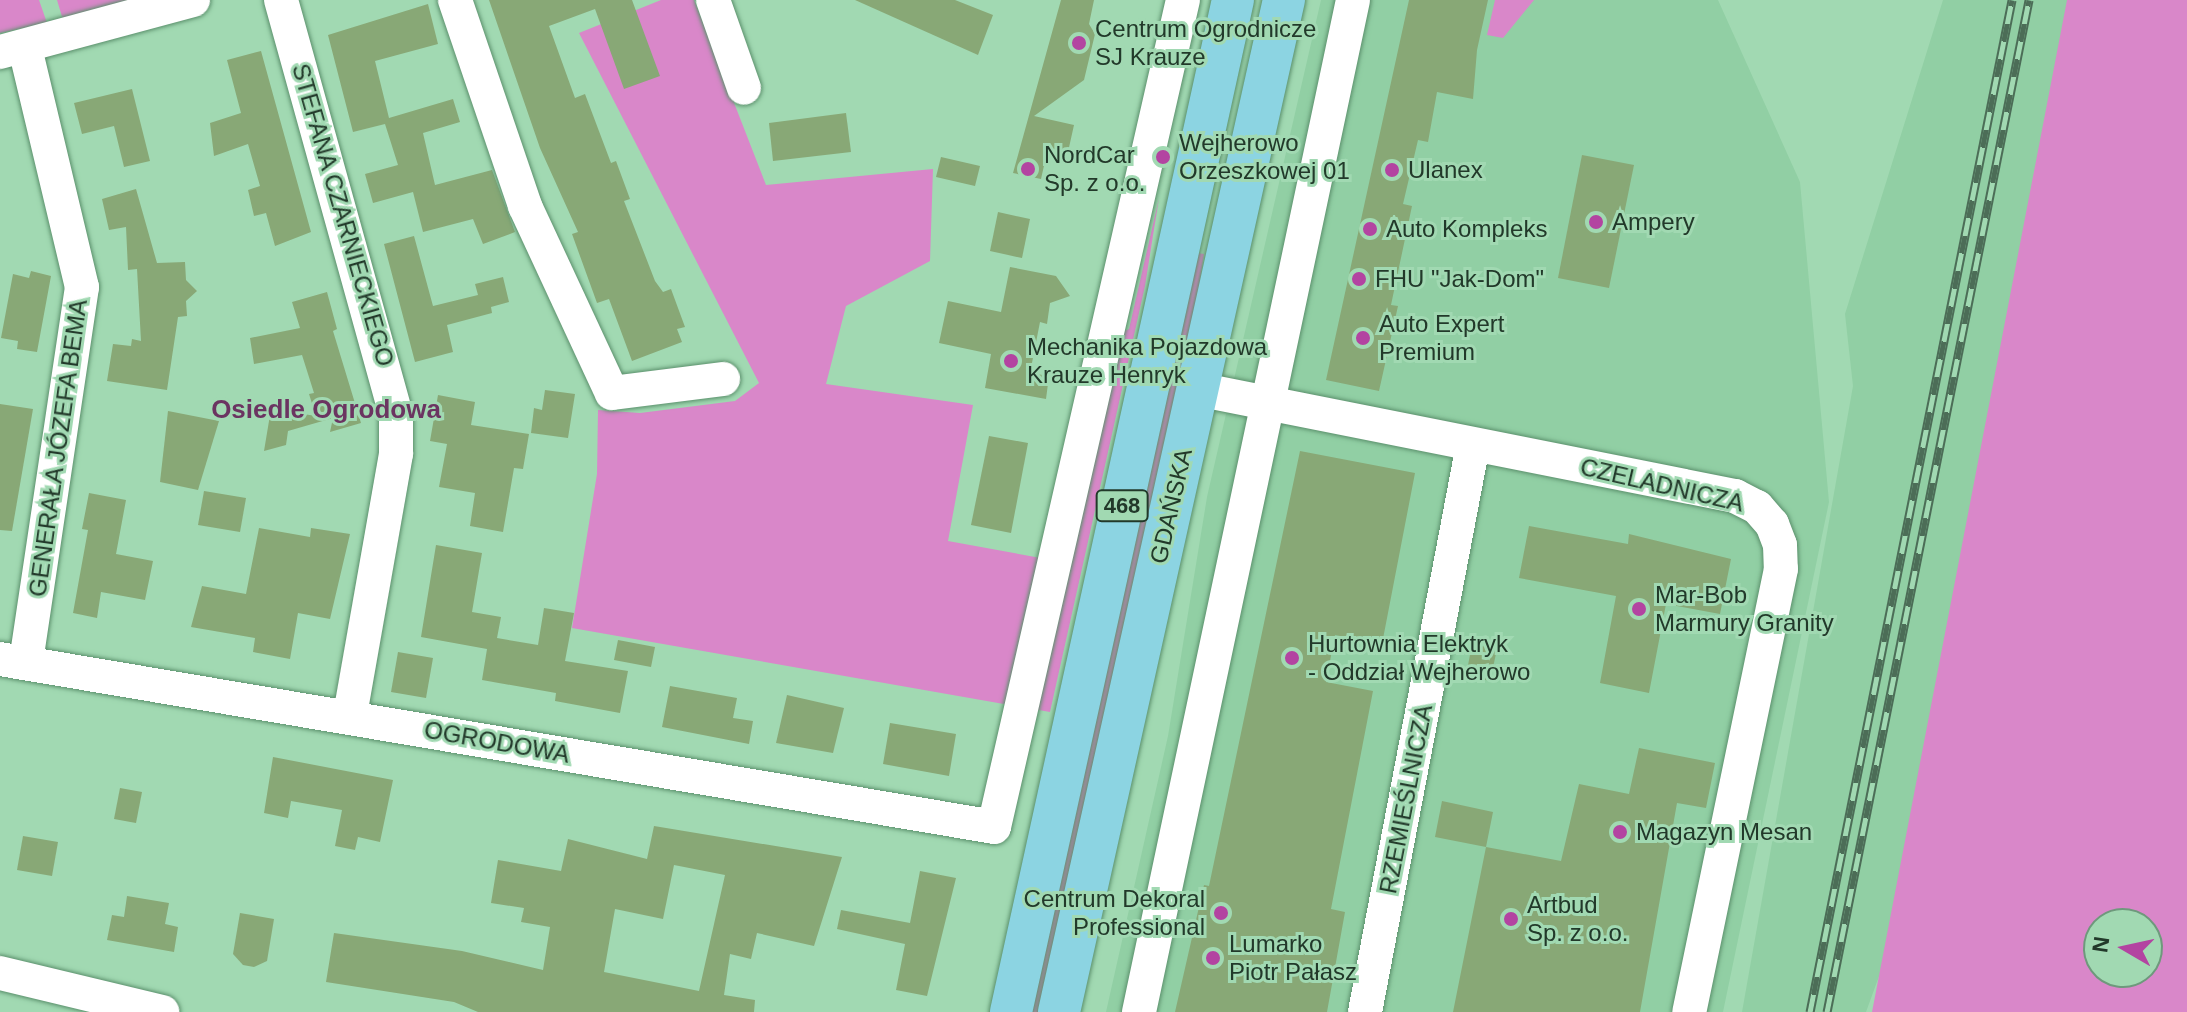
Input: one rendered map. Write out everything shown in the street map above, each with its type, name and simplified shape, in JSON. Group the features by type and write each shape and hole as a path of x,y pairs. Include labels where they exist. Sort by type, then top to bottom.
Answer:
{"main road":[{"name":"GDAŃSKA","path":"1011,1012 1233,0"},
{"name":"GDAŃSKA","path":"1059,1012 1284,0"}],"street":[{"path":"13,50 193,0"},
{"name":"STEFANA CZARNIECKIEGO","path":"281,0 396,414 396,454 350,716"},
{"path":"455,0 525,206 612,393 723,379"},
{"path":"713,0 744,88"},
{"name":"OGRODOWA","path":"13,661 994,827 1183,0"},
{"path":"1139,1012 1353,0"},
{"name":"GENERAŁA JÓZEFA BEMA","path":"13,50 82,287 13,661"},
{"name":"CZELADNICZA","path":"1197,389 1735,496 1757,507 1780,545 1781,569 1689,1012"},
{"name":"RZEMIEŚLNICZA","path":"1365,1012 1473,445"},
{"path":"0,973 162,1012"}],"shaded area":[{"path":"0,0 39,0 47,23 0,33"},
{"path":"57,0 132,0 63,20"},
{"path":"661,0 694,0 766,185 933,169 930,261 846,306 826,384 973,405 948,541 1046,559 1122,332 1129,329 1159,198 1145,286 1050,712 572,628 597,474 598,410 640,413 735,401 759,383 579,33"},
{"path":"1321,0 1718,0 1800,182 1829,502 1723,1012 1106,1012 1168,736 1207,497"},
{"path":"1495,0 1534,0 1503,38 1487,35"},
{"path":"1943,0 2074,0 1886,957 1866,1012 1742,1012 1853,386 1845,314"},
{"path":"2067,0 2187,0 2187,1012 1872,1012"},
{"path":"1191,252 1204,254 1197,300 1042,1012 1023,1012"}],"building":[{"path":"489,0 632,0 660,76 624,89 595,9 549,26 575,98 585,94 611,163 616,161 630,199 624,201 655,281 663,292 671,289 685,327 677,329 682,342 632,361 609,299 597,303 572,234 578,232 540,148"},
{"path":"855,0 955,0 993,15 978,55"},
{"path":"1061,0 1094,0 1089,24 1095,34 1084,80 1034,116 1074,125 1068,152 1048,148 1041,179 1013,173"},
{"path":"1409,0 1488,0 1477,50 1473,99 1437,92 1428,142 1418,140 1403,204 1412,206 1391,305 1398,306 1379,391 1326,380"},
{"path":"428,4 438,44 375,61 389,118 453,99 460,122 423,133 435,185 492,170 515,232 483,244 473,219 423,232 413,192 373,203 365,174 398,165 385,124 353,132 328,35"},
{"path":"261,51 311,232 275,246 266,213 254,216 248,190 260,186 248,144 214,156 210,123 241,113 227,60"},
{"path":"132,89 150,161 124,167 114,126 82,134 74,103"},
{"path":"846,113 851,152 773,161 769,123"},
{"name":"Ampery","path":"1582,155 1634,165 1609,288 1558,278"},
{"path":"941,157 980,166 975,186 936,177"},
{"path":"136,189 157,263 185,262 186,280 197,291 186,301 187,316 178,317 167,390 107,381 113,344 131,346 132,339 141,341 137,269 128,270 126,227 109,230 102,199"},
{"path":"998,212 1030,219 1022,258 990,251"},
{"path":"414,236 433,306 478,295 475,284 503,277 509,302 491,307 492,313 447,325 453,352 415,362 384,244"},
{"path":"1010,267 1056,276 1070,296 1050,303 1047,324 1040,322 1030,373 1049,376 1046,399 985,388 991,354 939,343 948,301 1001,312"},
{"path":"31,271 51,276 37,352 17,349 18,341 1,338 13,274 29,278"},
{"path":"327,292 337,329 333,331 361,423 330,432 333,418 288,431 286,445 264,451 271,409 316,416 309,394 314,393 302,355 254,364 250,338 300,328 292,302"},
{"path":"545,390 575,394 568,438 531,433 534,408 542,410"},
{"path":"438,395 475,402 471,425 529,434 523,469 514,468 503,532 470,526 475,493 439,487 447,444 430,441"},
{"path":"0,404 33,409 12,531 0,530"},
{"path":"168,411 219,421 198,490 160,482"},
{"path":"989,436 1028,443 1011,533 971,525"},
{"path":"1300,451 1415,473 1382,644 1335,635 1326,682 1373,691 1331,909 1345,912 1327,1012 1175,1012 1204,885 1209,886"},
{"path":"204,491 246,498 240,532 198,525"},
{"path":"89,493 126,500 116,554 153,561 145,600 101,592 97,618 73,613 88,530 82,529"},
{"name":"Mar-Bob Marmury Granity","path":"1529,526 1628,544 1629,534 1731,559 1720,614 1666,604 1649,693 1600,683 1616,596 1519,578"},
{"path":"259,528 310,537 311,528 350,534 330,619 298,613 290,659 253,652 255,638 191,627 202,586 246,594"},
{"path":"436,545 482,553 472,612 501,617 497,638 538,645 544,608 574,613 565,661 628,671 620,713 555,701 556,693 482,680 487,649 421,637"},
{"path":"618,640 655,647 651,667 614,660"},
{"path":"1472,644 1497,649 1490,681 1466,676"},
{"path":"398,652 433,658 426,698 391,692"},
{"path":"670,686 737,698 733,718 753,721 749,744 662,727"},
{"path":"787,695 844,708 833,753 776,743"},
{"path":"890,723 956,734 949,776 883,764"},
{"path":"1639,748 1715,763 1706,808 1677,803 1640,1012 1453,1012 1486,847 1561,861 1579,784 1629,794"},
{"path":"273,757 393,780 380,842 358,837 355,850 335,846 342,810 291,801 288,818 264,813"},
{"path":"120,788 142,792 136,823 114,819"},
{"path":"1442,801 1493,812 1486,847 1435,837"},
{"path":"654,826 842,857 814,946 757,933 751,959 730,954 724,995 755,1000 754,1012 478,1012 454,1002 326,982 334,933 462,951 543,970 550,927 521,922 524,908 491,903 498,860 561,871 568,839 647,859","holes":["674,865 725,875 699,991 604,972 615,909 663,919"]},
{"path":"23,836 58,842 52,876 17,870"},
{"path":"920,871 956,878 927,996 896,990 905,944 837,929 841,910 910,923"},
{"path":"127,896 169,903 165,924 178,927 174,952 107,940 112,915 124,917"},
{"path":"240,913 274,919 267,961 254,967 243,965 233,954"}],"railway":[{"path":"1810,1012 2012,0"},
{"path":"1827,1012 2029,0"}],"place":[{"name":"Centrum Ogrodnicze SJ Krauze","path":"1079,43"},
{"name":"Wejherowo Orzeszkowej 01","path":"1163,157"},
{"name":"NordCar Sp. z o.o.","path":"1028,169"},
{"name":"Ulanex","path":"1392,170"},
{"name":"Ampery","path":"1596,222"},
{"name":"Auto Kompleks","path":"1370,229"},
{"name":"FHU \"Jak-Dom\"","path":"1359,279"},
{"name":"Auto Expert Premium","path":"1363,338"},
{"name":"Mechanika Pojazdowa Krauze Henryk","path":"1011,361"},
{"name":"Mar-Bob Marmury Granity","path":"1639,609"},
{"name":"Hurtownia Elektryk - Oddział Wejherowo","path":"1292,658"},
{"name":"Magazyn Mesan","path":"1620,832"},
{"name":"Centrum Dekoral Professional","path":"1221,913"},
{"name":"Artbud Sp. z o.o.","path":"1511,919"},
{"name":"Lumarko Piotr Pałasz","path":"1213,958"}],"district":[{"name":"Osiedle Ogrodowa","path":"326,410"}]}
